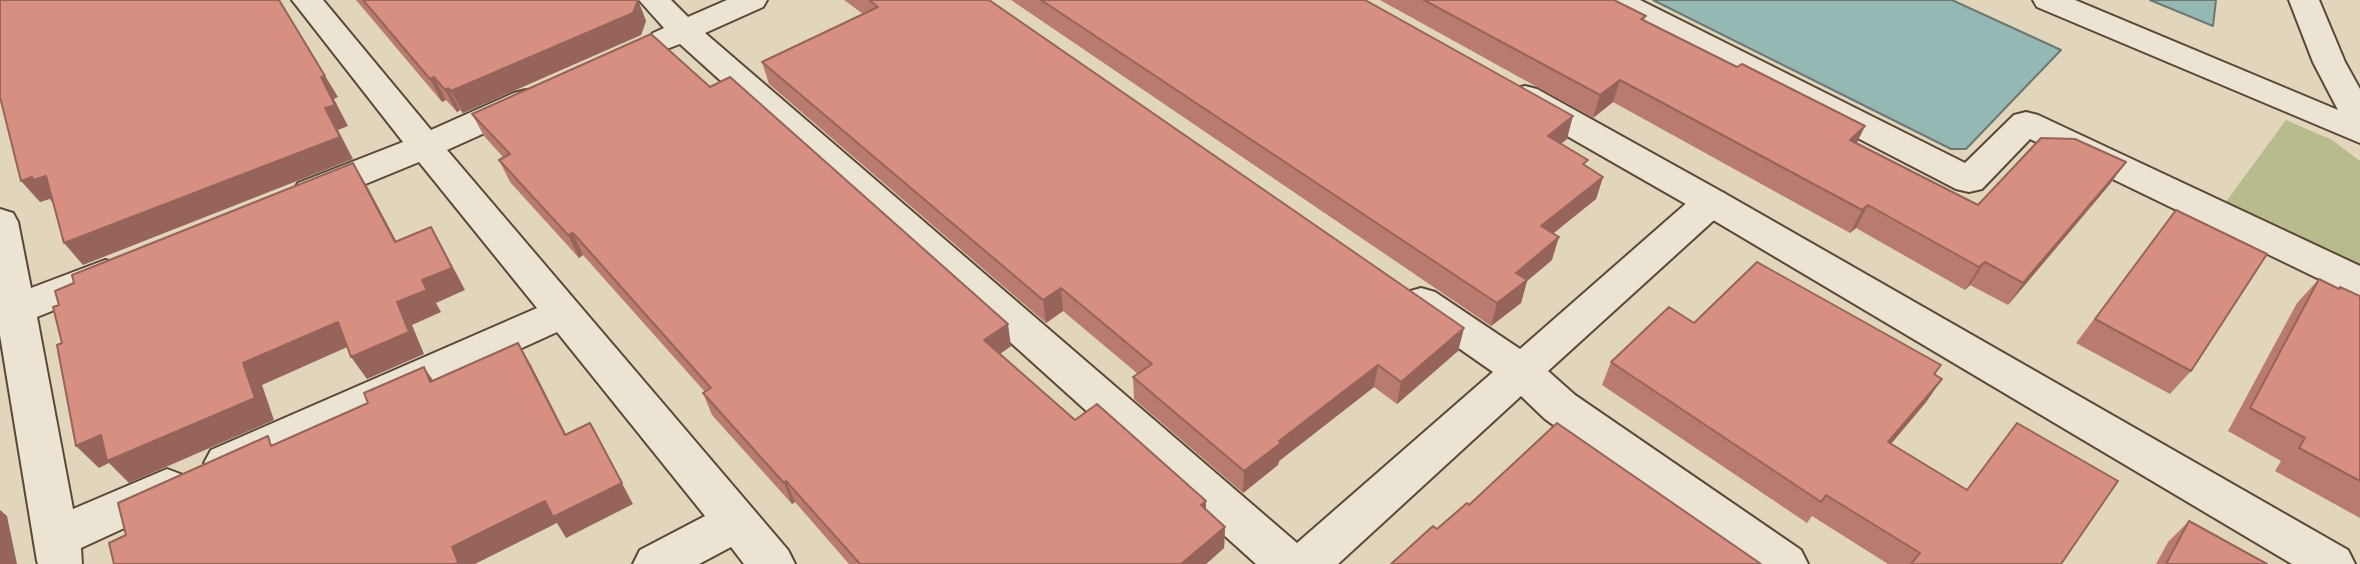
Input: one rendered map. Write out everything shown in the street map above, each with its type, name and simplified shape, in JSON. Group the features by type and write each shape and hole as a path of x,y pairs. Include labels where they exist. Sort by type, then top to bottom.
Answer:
{"street":[{"path":"307,0 772,564"},
{"path":"654,0 684,31 1288,564"},
{"path":"635,53 752,0"},
{"path":"1616,0 1969,180 2026,123 2360,282"},
{"path":"2048,0 2360,132"},
{"path":"2304,0 2329,62 2360,120"},
{"path":"1496,81 1711,202 2332,564"},
{"path":"284,202 425,146 548,91"},
{"path":"1306,564 1711,202"},
{"path":"0,222 7,313 58,551 563,313"},
{"path":"7,313 130,264"},
{"path":"1396,284 1521,371 1560,407 1785,564"},
{"path":"656,564 737,522"}],"green space":[{"path":"2286,120 2332,140 2360,161 2360,267 2225,203"}],"water":[{"path":"1653,0 1952,0 2061,50 1966,149 1951,149"},
{"path":"2150,0 2216,0 2213,26"}],"building":[{"path":"0,0 279,0 325,76 321,77 335,105 325,108 340,137 64,243 46,176 21,181 0,97"},
{"path":"363,0 638,0 633,13 451,91 448,88 445,90 434,77 430,79"},
{"path":"869,0 989,0 1464,328 1401,382 1378,365 1244,471 1133,377 1152,364 1061,288 1043,300 762,62 878,7"},
{"path":"1041,0 1365,0 1573,116 1548,136 1588,160 1583,164 1603,177 1541,226 1559,237 1516,273 1527,280 1497,303"},
{"path":"1424,0 1614,0 1646,16 1641,19 1737,67 1742,64 1865,126 1850,140 1978,205 2041,138 2075,139 2126,162 2023,283 1985,262 1979,267 1868,205 1862,210 1620,80 1600,95"},
{"path":"651,34 710,87 730,77 1008,324 984,340 1075,420 1097,404 1206,501 1201,505 1225,527 1181,564 860,564 703,393 711,388 573,233 568,235 499,160 510,154 472,114"},
{"path":"353,163 395,242 431,227 452,268 422,280 427,290 397,302 409,332 351,357 338,322 243,363 255,398 107,461 101,435 76,446 57,345 62,343 53,307 59,305 55,291 74,283 72,275"},
{"path":"2176,210 2267,254 2191,371 2095,319"},
{"path":"1757,262 1941,365 1934,374 1942,379 1888,442 1967,490 2017,423 2118,481 2061,564 1911,564 1920,553 1826,495 1821,502 1611,362 1669,307 1694,323"},
{"path":"2319,279 2360,296 2360,481 2299,448 2305,438 2250,408"},
{"path":"518,343 565,435 590,423 622,483 553,517 545,501 452,547 458,562 455,564 114,564 109,543 126,535 118,503 268,436 271,446 368,403 364,393 424,367 430,382"},
{"path":"1557,423 1761,564 1391,564 1433,526 1437,529 1467,503 1469,505"},
{"path":"2189,521 2267,564 2166,564"}]}
